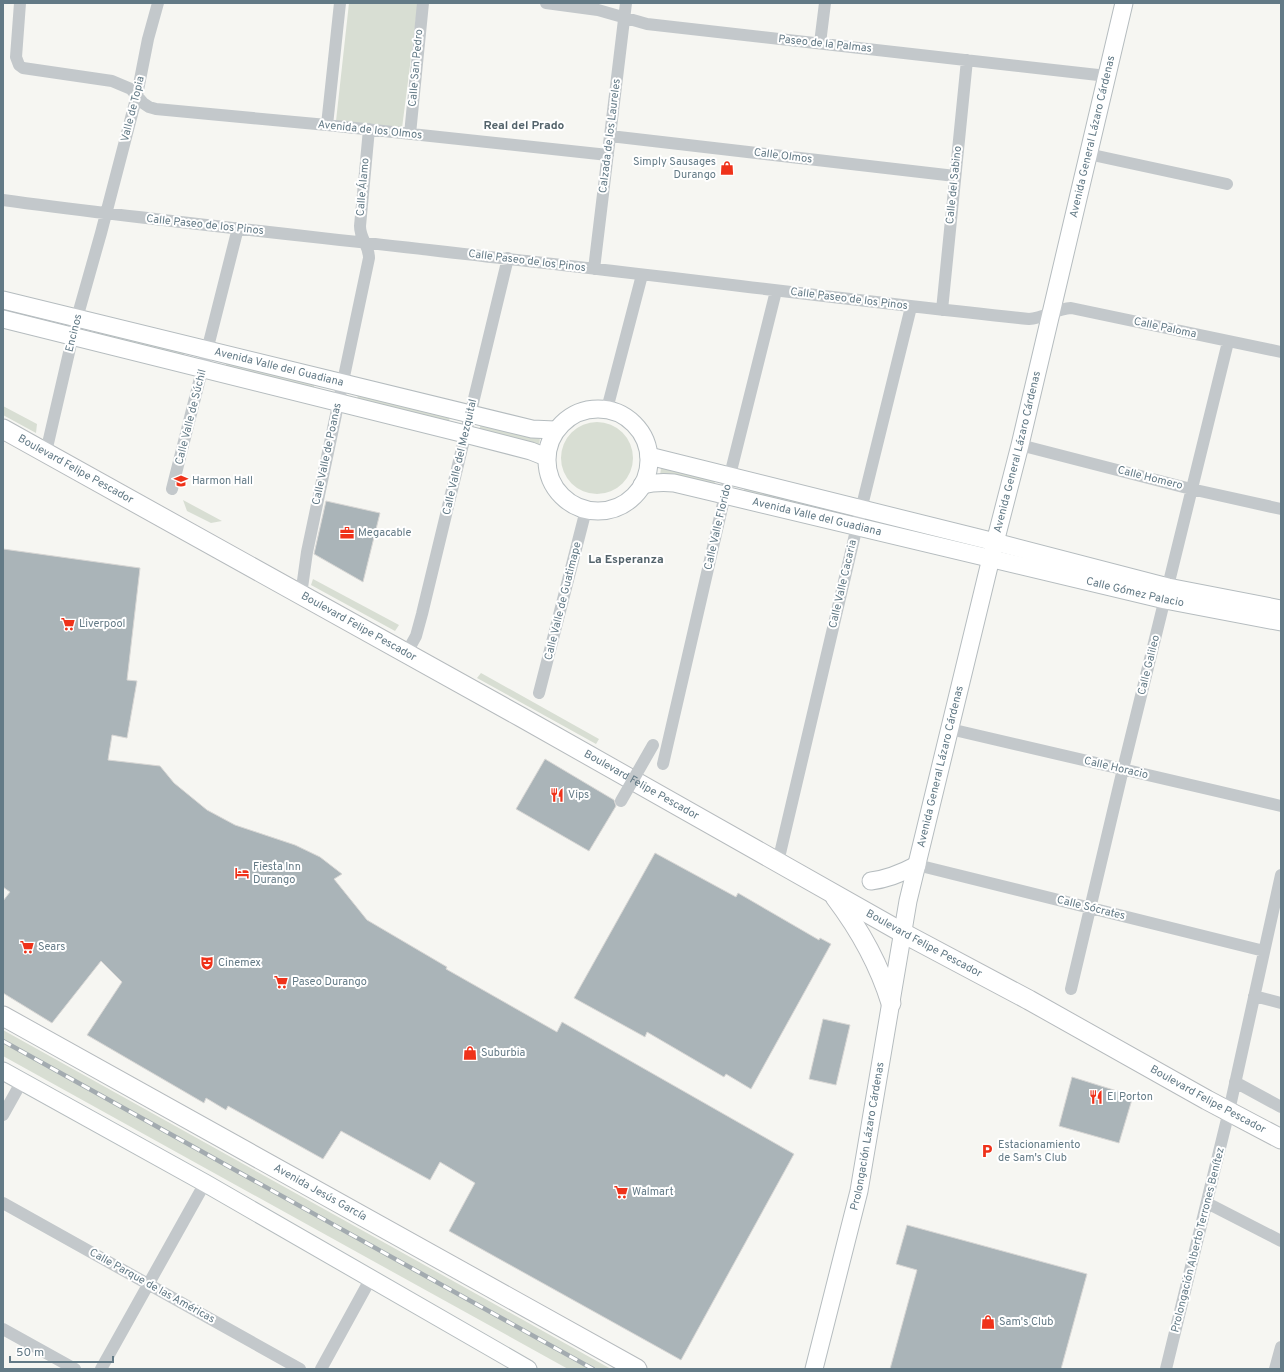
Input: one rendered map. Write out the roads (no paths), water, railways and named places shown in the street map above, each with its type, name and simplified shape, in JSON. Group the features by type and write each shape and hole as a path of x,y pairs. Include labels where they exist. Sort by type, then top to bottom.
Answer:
{"main road":[{"name":"Boulevard Felipe Pescador","path":"3,429 830,892 1281,1139"},
{"path":"830,892 871,952 891,1003"},
{"name":"Avenida Jesús García","path":"3,1016 637,1369"}],"street":[{"name":"Avenida de los Olmos","path":"20,3 16,57 19,65 23,68 112,81 131,89 143,103 156,109 369,129 608,155"},
{"name":"Valle de Topia","path":"106,214 137,95 148,39 158,3"},
{"path":"328,125 340,3"},
{"name":"Calle San Pedro","path":"410,134 423,3"},
{"name":"Paseo de la Palmas","path":"546,3 598,10 647,24 1107,76"},
{"name":"Calzada de los Laureles","path":"594,269 626,3"},
{"path":"820,43 825,3"},
{"name":"Avenida General Lázaro Cárdenas","path":"908,901 991,558 1020,445 1124,3"},
{"name":"Calle del Sabino","path":"942,310 967,60"},
{"name":"Calle Álamo","path":"366,244 361,237 360,226 369,129"},
{"name":"Calle Olmos","path":"610,136 955,176"},
{"path":"1088,154 1227,184"},
{"name":"Calle Paseo de los Pinos","path":"3,200 106,214 238,228 366,244 508,258 910,307 1029,319 1050,313"},
{"name":"Encinos","path":"46,452 77,318 106,214"},
{"name":"Calle Valle de Súchil","path":"172,489 238,228"},
{"name":"Calle Valle de Poanas","path":"301,595 307,552 369,258 366,244"},
{"name":"Calle Valle del Mezquital","path":"406,654 419,626 508,258"},
{"path":"607,409 642,275"},
{"name":"Calle Valle Florido","path":"663,764 725,495 776,291"},
{"name":"Avenida Valle del Guadiana","path":"3,300 208,349 532,430 555,430"},
{"name":"Calle Valle Cacaria","path":"778,862 910,307"},
{"name":"Calle Paloma","path":"1050,313 1063,308 1071,308 1281,352"},
{"name":"Avenida Valle del Guadiana","path":"3,319 465,434 531,451 546,457"},
{"name":"Calle Galileo","path":"1071,989 1123,769 1228,342"},
{"path":"592,408 607,409 620,413 631,421 640,431 646,443 649,456 649,466 642,486 632,498 618,507 603,511 586,510 570,503 556,491 548,475 546,457 548,443 555,430 565,420 578,412 592,408"},
{"name":"Calle Homero","path":"1020,445 1281,510"},
{"name":"Avenida Valle del Guadiana","path":"649,456 995,542"},
{"name":"Avenida Valle del Guadiana","path":"642,486 654,482 664,482 991,558"},
{"name":"Calle Valle de Guatimape","path":"539,693 586,510"},
{"name":"Calle Gómez Palacio","path":"995,542 1167,594 1281,609"},
{"name":"Calle Gómez Palacio","path":"991,558 1167,594 1281,622"},
{"name":"Calle Horacio","path":"950,729 1281,806"},
{"path":"621,801 653,745"},
{"path":"871,881 894,876 917,865"},
{"name":"Calle Sócrates","path":"917,865 1264,951"},
{"name":"Prolongación Alberto Terrones Benítez","path":"1166,1369 1229,1111 1281,875"},
{"name":"Prolongación Lázaro Cárdenas","path":"814,1369 859,1191 908,901"},
{"path":"1254,996 1281,1003"},
{"path":"3,1071 205,1183 528,1369"},
{"path":"3,1115 22,1081"},
{"path":"1235,1082 1281,1107"},
{"path":"101,1369 205,1183"},
{"name":"Calle Parque de las Américas","path":"3,1203 300,1369"},
{"path":"1207,1203 1281,1241"},
{"path":"321,1369 371,1278"},
{"path":"3,1329 75,1369"},
{"path":"1275,1369 1281,1347"}],"railway":[{"path":"3,1041 593,1369"}],"place":[{"name":"Simply Sausages Durango","path":"727,168"},
{"name":"Harmon Hall","path":"181,481"},
{"name":"Megacable","path":"347,533"},
{"name":"Liverpool","path":"68,624"},
{"name":"Vips","path":"557,795"},
{"name":"Fiesta Inn Durango","path":"242,873"},
{"name":"Sears","path":"27,947"},
{"name":"Cinemex","path":"207,963"},
{"name":"Paseo Durango","path":"281,982"},
{"name":"Suburbia","path":"470,1053"},
{"name":"El Porton","path":"1096,1097"},
{"name":"Estacionamiento de Sam's Club","path":"987,1151"},
{"name":"Walmart","path":"621,1192"},
{"name":"Sam's Club","path":"988,1322"}],"district":[{"name":"Real del Prado","path":"524,126"},
{"name":"La Esperanza","path":"626,560"}]}
